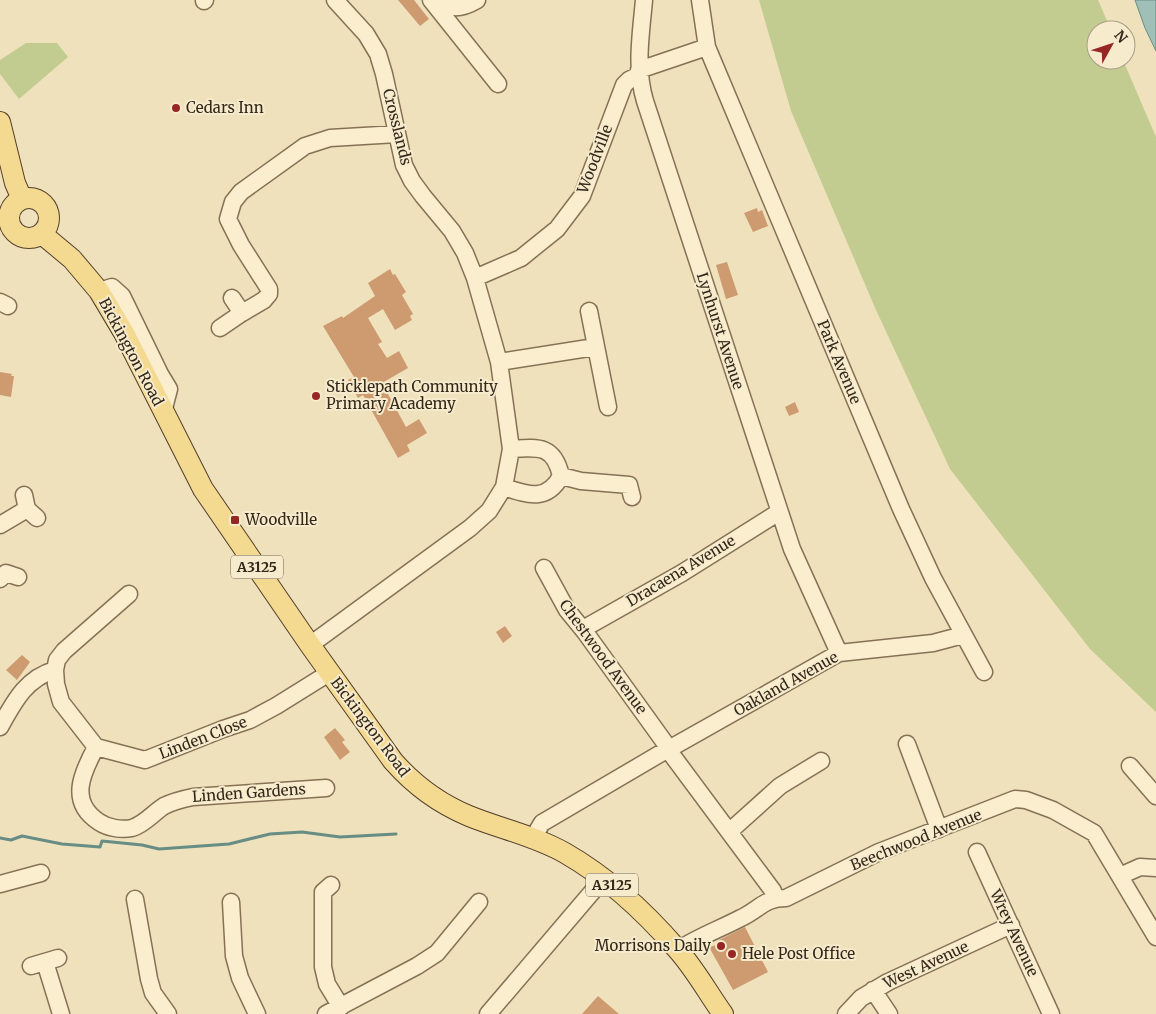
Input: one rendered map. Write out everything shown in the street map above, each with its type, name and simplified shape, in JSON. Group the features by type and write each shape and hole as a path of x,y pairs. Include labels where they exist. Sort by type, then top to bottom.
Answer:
{"main road":[{"path":"0,122 15,183 22,199"},
{"path":"30,197 46,205 50,220 47,228 37,238 25,238 6,232 9,214 15,203 30,197"},
{"name":"Bickington Road","path":"42,234 72,258 99,291 124,333 203,488 310,645 393,761 412,781 444,804 468,816 533,838 564,853 604,878 633,904 678,950 724,1014"}],"street":[{"path":"431,0 498,84"},
{"path":"434,0 448,8 467,6 477,0"},
{"name":"Lynhurst Avenue","path":"644,0 639,73 645,101 792,549 839,653"},
{"name":"Park Avenue","path":"700,0 707,46 901,509 933,578 984,672"},
{"name":"Crosslands","path":"336,1 366,34 378,54 404,165 412,181 452,231 465,253 475,278"},
{"path":"639,73 707,46"},
{"name":"Woodville","path":"475,278 521,258 556,230 582,196 624,85 639,73"},
{"name":"Woodville","path":"615,108 645,101"},
{"path":"220,328 264,300 268,294 268,289 241,245 228,219 233,202 241,192 305,146 330,138 397,134"},
{"path":"310,645 470,528 489,511 504,486 511,449 499,362 475,278"},
{"path":"232,298 242,313"},
{"path":"589,310 608,406"},
{"path":"499,362 595,347"},
{"path":"504,486 517,491 540,495 550,491 561,476 559,464 554,456 544,450 528,448 511,449"},
{"path":"561,476 581,481 629,485 632,496"},
{"path":"0,525 29,508"},
{"name":"Dracaena Avenue","path":"585,632 590,625 682,572 779,512"},
{"name":"Chestwood Avenue","path":"544,568 567,610 780,898"},
{"path":"96,747 62,702 56,684 55,670 57,660 64,651 129,594"},
{"name":"Oakland Avenue","path":"533,838 542,823 839,653 932,643 963,635"},
{"path":"0,727 12,705 29,684 41,674 55,670"},
{"name":"Linden Close","path":"96,747 145,760 222,729 250,720 330,673"},
{"path":"907,744 939,829"},
{"name":"Linden Gardens","path":"96,747 84,772 80,792 82,804 90,816 102,824 114,828 134,827 146,821 163,807 178,800 193,797 318,794"},
{"path":"730,831 780,786 821,761"},
{"path":"1130,766 1156,796"},
{"name":"Beechwood Avenue","path":"678,950 694,939 879,852 1015,799 1026,800 1053,810 1094,833 1100,840 1120,876"},
{"name":"Wrey Avenue","path":"977,852 1051,1014"},
{"path":"1156,868 1140,867 1120,876 1156,937"},
{"path":"0,884 41,873"},
{"path":"488,1014 604,878"},
{"path":"323,887 323,967 333,1010 417,966 437,953 470,905"},
{"path":"135,899 153,993 168,1014"},
{"path":"230,899 234,956 240,978 257,1014"},
{"name":"West Avenue","path":"846,1014 873,990 1011,925"},
{"path":"45,962 61,1014"},
{"path":"873,990 889,1014"}],"green space":[{"path":"759,0 1098,0 1107,20 1086,20 1086,70 1127,70 1156,137 1156,712 1090,649 950,469 876,310 791,111"},
{"path":"26,43 57,43 68,57 19,99 0,74 0,60"}],"water":[{"path":"1135,0 1156,0 1156,51 1145,28"}],"building":[{"path":"398,0 414,0 429,19 420,26"},
{"path":"757,208 758,212 762,210 768,226 753,232 744,213"},
{"path":"727,262 738,295 726,299 716,265"},
{"path":"390,269 406,292 402,295 413,314 410,316 412,320 395,330 383,309 368,318 382,342 378,344 387,358 399,351 408,368 382,383 406,427 419,419 427,433 407,445 410,451 398,458 363,395 358,398 348,380 354,377 323,326 342,316 343,318 375,296 368,283"},
{"path":"0,372 14,376 11,397 0,395"},
{"path":"795,402 799,412 789,416 785,407"},
{"path":"505,626 512,636 503,643 496,632"},
{"path":"22,655 30,662 17,680 6,670"},
{"path":"335,728 345,740 342,742 350,752 340,760 324,737"},
{"path":"745,927 768,972 733,990 709,947 720,944 719,940"},
{"path":"598,996 619,1014 582,1014"}],"waterway":[{"path":"0,838 11,840 22,836 62,844 100,847 102,841 142,845 159,849 229,844 270,834 302,832 340,837 396,834"}],"place":[{"name":"Cedars Inn","path":"176,108"},
{"name":"Sticklepath Community Primary Academy","path":"316,396"},
{"name":"Woodville","path":"235,520"},
{"name":"Morrisons Daily","path":"721,946"},
{"name":"Hele Post Office","path":"732,954"}]}
